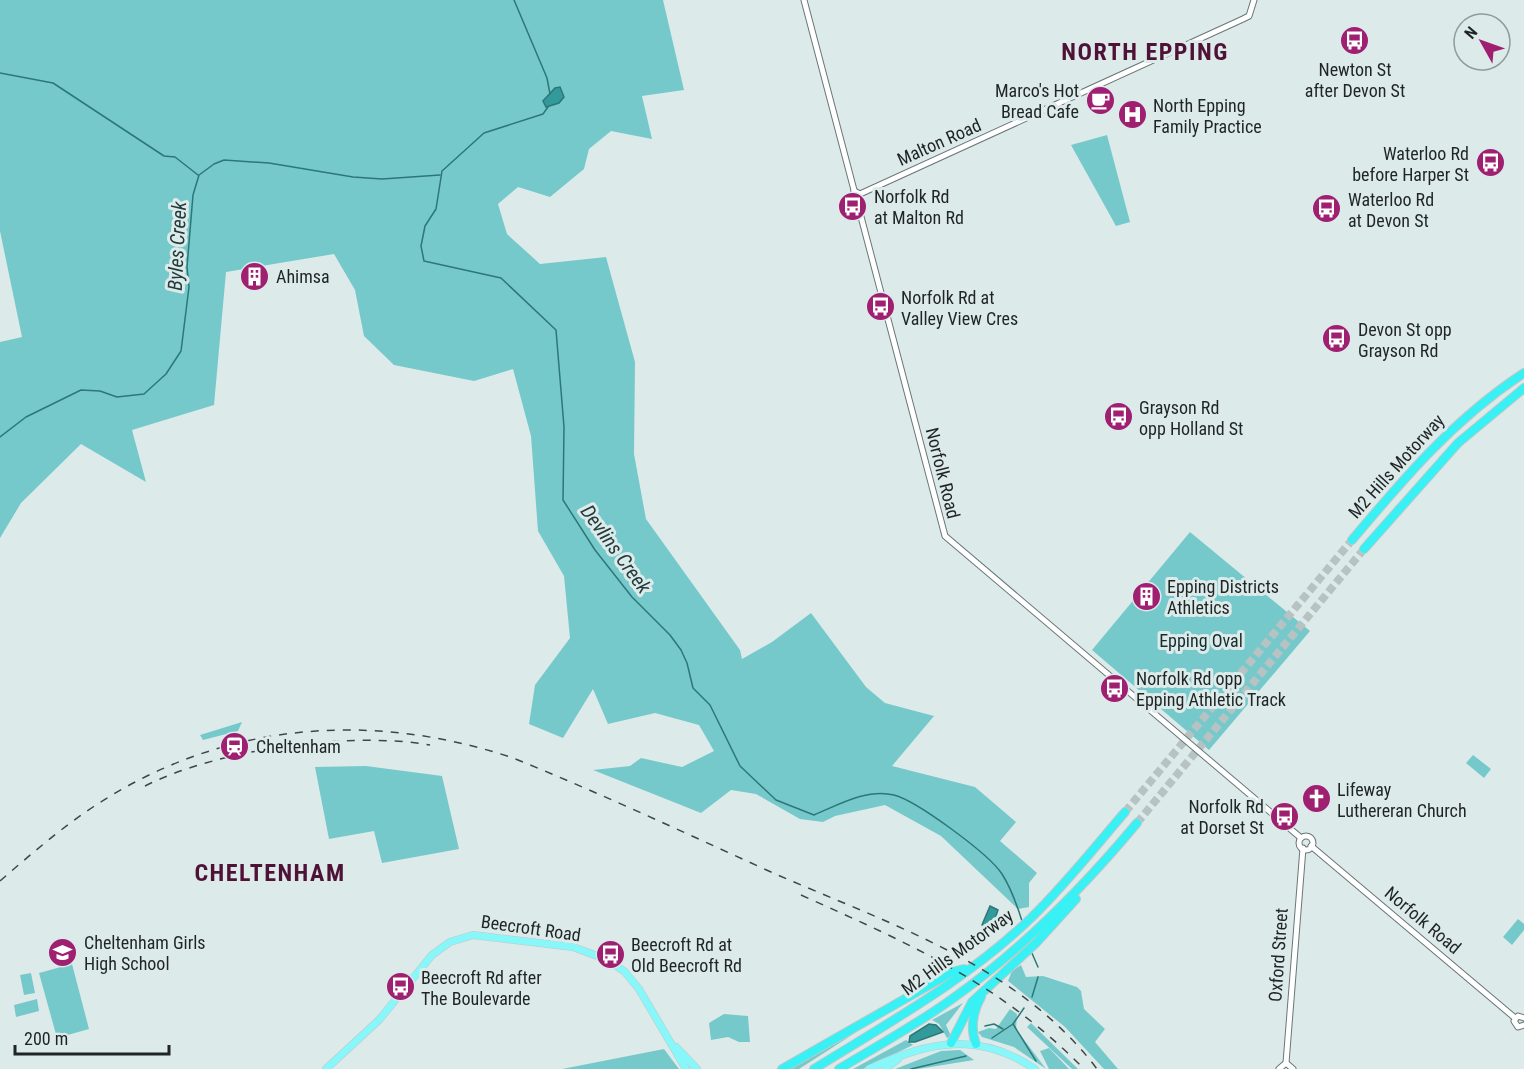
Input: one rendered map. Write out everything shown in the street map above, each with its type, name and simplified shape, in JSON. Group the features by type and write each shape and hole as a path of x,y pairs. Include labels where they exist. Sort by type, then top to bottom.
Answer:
{"highway":[{"name":"M2 Hills Motorway","path":"1352,540 1438,441 1484,401 1524,373"},
{"name":"M2 Hills Motorway","path":"1364,549 1458,443 1524,388"},
{"name":"M2 Hills Motorway","path":"814,1069 973,966 1030,919 1125,812"},
{"path":"951,1043 972,1002 1017,960 1034,938 1082,893 1137,823"},
{"name":"M2 Hills Motorway","path":"839,1069 947,1003 1034,938"},
{"path":"782,1069 952,972 973,966"},
{"path":"976,1044 972,1035 975,1011 989,984"},
{"path":"775,1069 814,1051"}],"main road":[{"name":"Beecroft Road","path":"326,1069 378,1020 432,955 450,942 473,935 576,948 608,960 635,984 672,1043 697,1069"},
{"name":"Beecroft Road","path":"672,1043 678,1060 686,1069"},
{"path":"870,1069 924,1047 951,1043 976,1044 1002,1051 1035,1069"},
{"path":"885,1069 900,1057"}],"street":[{"name":"Norfolk Road","path":"804,0 942,529 947,539 1301,838 1310,838 1311,846 1515,1018 1516,1026 1524,1025"},
{"name":"Malton Road","path":"854,191 860,194 1243,20 1249,16 1254,0"},
{"name":"Oxford Street","path":"1286,1063 1303,848 1299,844 1301,838"},
{"path":"1303,848 1311,846"},
{"path":"1515,1018 1524,1018"},
{"path":"1279,1069 1286,1063 1293,1069"}],"green space":[{"path":"0,0 663,0 684,90 642,96 652,139 611,131 589,149 584,169 550,197 518,187 498,204 507,234 540,264 606,257 635,362 634,454 646,519 740,650 742,659 772,642 811,613 866,687 885,703 934,716 892,766 975,787 1016,822 1000,841 1037,873 1029,883 1029,907 1018,909 941,836 885,805 835,816 823,822 800,819 756,794 731,790 701,813 593,770 630,766 641,758 682,767 714,751 699,725 655,713 608,724 593,689 563,738 529,724 535,685 570,638 564,576 538,531 531,436 513,369 474,381 394,365 364,336 355,290 334,254 226,272 214,405 132,430 146,482 81,444 21,503 0,538 0,342 22,337 0,231"},
{"path":"1107,135 1130,222 1116,226 1071,145"},
{"name":"Epping Oval","path":"1190,532 1310,631 1209,750 1092,650"},
{"path":"242,722 238,731 203,740 200,735"},
{"path":"1473,755 1491,769 1484,778 1466,763"},
{"path":"366,766 442,776 459,849 382,863 374,831 329,839 315,767"},
{"path":"1518,919 1524,924 1524,930 1512,945 1503,937"},
{"path":"72,964 89,1029 57,1038 39,973"},
{"path":"1021,965 1026,977 1043,976 1077,987 1081,991 1084,1009 1105,1029 1095,1042 1118,1069 1104,1069 1065,1027 1008,981 1012,971"},
{"path":"31,973 35,993 24,995 20,975"},
{"path":"37,999 39,1011 16,1017 14,1005"},
{"path":"963,1003 946,1025 951,1036 947,1038 939,1024 932,1020"},
{"path":"1010,1009 1017,1014 1016,1029 1046,1069 1014,1047 982,1037 978,1032 989,1028 996,1029"},
{"path":"724,1014 748,1016 750,1042 739,1042 728,1037 711,1040 709,1023"},
{"path":"1031,1023 1078,1069 1072,1069 1027,1027"},
{"path":"855,1033 799,1069 789,1069"},
{"path":"906,1040 913,1045 863,1069 853,1069"},
{"path":"1049,1048 1069,1069 1049,1069 1040,1051"},
{"path":"664,1049 679,1069 562,1069"},
{"path":"960,1050 974,1060 918,1069 895,1069 941,1051"}],"shaded area":[{"path":"560,87 564,97 559,103 546,107 543,101 555,88"},
{"path":"990,906 998,910 993,925 988,928 982,925"},
{"path":"929,1024 936,1025 943,1032 909,1042 910,1036"}],"waterway":[{"name":"Devlins Creek","path":"514,0 547,78 550,94"},
{"path":"0,73 53,83 164,156 175,157 198,175"},
{"name":"Devlins Creek","path":"548,107 543,114 484,133 442,171 436,209 425,226 421,246 424,261 501,278 556,330 564,427 563,500 595,550 632,597 670,635 681,650 687,663 693,688 710,705 740,766 776,800 814,815 853,799 873,794 884,793 905,799 952,829 995,865 1008,885 1022,921"},
{"name":"Byles Creek","path":"0,437 26,417 81,390 100,391 117,397 144,394 166,374 181,351 189,287 187,267 193,195 199,175 214,164 224,160 269,163 353,177 382,179 440,175"},
{"name":"Devlins Creek","path":"1031,951 1038,967"},
{"name":"Devlins Creek","path":"1032,997 1038,977"},
{"name":"Devlins Creek","path":"992,1038 1013,1024 1024,1008"},
{"path":"985,1026 994,1024 1003,1029"},
{"path":"1013,1024 1036,1061"},
{"name":"Devlins Creek","path":"911,1069 966,1056"}],"tunnel":[{"path":"1125,812 1352,540"},
{"path":"1137,823 1364,549"}],"railway":[{"path":"0,881 57,833 93,807 142,779 193,757 244,741 297,733 351,730 405,733 459,743 513,758 948,950 1029,1001 1065,1032 1097,1069"},
{"path":"145,786 209,762 285,746 362,740 430,745"},
{"path":"801,895 915,948 986,989 1019,1012 1084,1069"}],"place":[{"name":"Newton St after Devon St","path":"1355,40"},
{"name":"Marco's Hot Bread Cafe","path":"1100,100"},
{"name":"North Epping Family Practice","path":"1132,115"},
{"name":"Waterloo Rd before Harper St","path":"1490,163"},
{"name":"Norfolk Rd at Malton Rd","path":"853,206"},
{"name":"Waterloo Rd at Devon St","path":"1327,209"},
{"name":"Ahimsa","path":"255,276"},
{"name":"Norfolk Rd at Valley View Cres","path":"880,307"},
{"name":"Devon St opp Grayson Rd","path":"1337,339"},
{"name":"Grayson Rd opp Holland St","path":"1118,417"},
{"name":"Epping Districts Athletics","path":"1146,596"},
{"name":"Norfolk Rd opp Epping Athletic Track","path":"1115,688"},
{"name":"Cheltenham","path":"235,746"},
{"name":"Lifeway Luthereran Church","path":"1316,799"},
{"name":"Norfolk Rd at Dorset St","path":"1285,816"},
{"name":"Cheltenham Girls High School","path":"63,952"},
{"name":"Beecroft Rd at Old Beecroft Rd","path":"610,954"},
{"name":"Beecroft Rd after The Boulevarde","path":"400,987"}],"district":[{"name":"NORTH EPPING","path":"1145,52"},
{"name":"CHELTENHAM","path":"270,873"}]}
